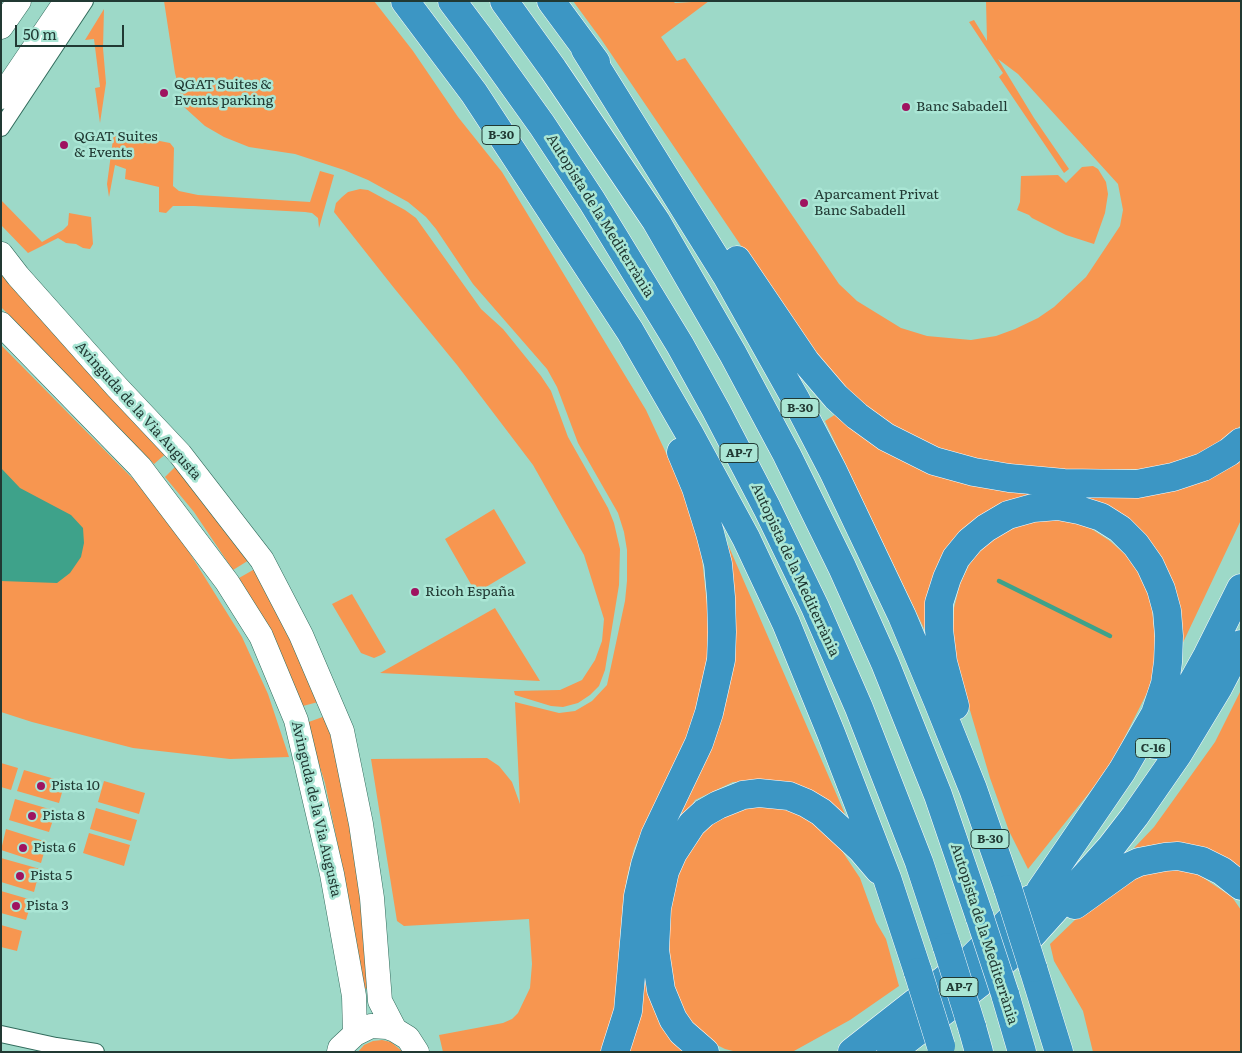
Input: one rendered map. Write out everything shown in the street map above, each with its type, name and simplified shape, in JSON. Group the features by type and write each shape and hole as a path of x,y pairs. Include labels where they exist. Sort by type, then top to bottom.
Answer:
{"highway":[{"name":"B-30","path":"405,1 474,93 591,271 655,372 746,538 790,633 886,878 918,972 941,1049"},
{"name":"Autopista de la Mediterrània","path":"452,1 542,125 592,201 680,345 767,508 798,571 859,708 916,854 947,946 975,1039"},
{"name":"Autopista de la Mediterrània","path":"504,1 553,69 656,221 733,354 787,455 842,567 885,663 938,795 1005,994 1022,1052"},
{"name":"B-30","path":"552,1 585,49 717,259 795,398 861,528 898,607 973,789 1008,890 1059,1052"},
{"path":"585,49 667,155 817,377 857,416 886,437 920,456 966,470 1009,478 1090,484 1137,484 1173,477 1203,467 1229,452 1241,442"},
{"path":"591,271 638,369 679,446 696,488 718,564 722,597 722,632 716,685 699,743 655,835 645,865 638,896 628,1011 615,1052"},
{"path":"973,789 964,742 943,662 939,630 940,603 947,578 956,558 970,541 986,528 1008,515 1033,508 1058,506 1079,510 1101,518 1120,529 1136,545 1150,565 1163,596 1167,611 1169,636 1165,684 1155,714 1122,771 1040,891"},
{"name":"C-16","path":"852,1052 972,958 1040,891 1109,810 1172,720 1203,664 1241,588"},
{"name":"C-16","path":"892,1052 980,983 1030,937 1111,847 1149,796 1196,725 1241,644"},
{"path":"705,1052 682,1032 673,1019 667,1005 657,970 655,929 660,889 673,853 683,837 704,813 730,799 743,795 759,793 789,796 821,812 861,849 886,878"},
{"path":"1030,937 1128,867 1154,858 1178,856 1196,859 1213,866 1234,879 1241,886"},
{"path":"1034,972 1074,1052"}],"street":[{"path":"1,27 18,1"},
{"path":"1,97 66,1"},
{"path":"1,128 85,1"},
{"name":"Avinguda de la Via Augusta","path":"1,254 31,291 180,454 262,560 302,635 342,731 361,824 370,889 380,1001 395,1030"},
{"name":"Avinguda de la Via Augusta","path":"1,324 140,467 227,582 261,636 296,720 332,874 354,996 355,1034"},
{"path":"339,1052 340,1048 355,1034 371,1026 387,1027 395,1030 408,1038 417,1052"},
{"path":"1,1034 56,1046 96,1052"}],"shaded area":[{"path":"164,1 374,1 413,51 458,117 502,172 646,410 672,466 689,509 701,550 708,614 708,649 703,684 687,736 671,774 646,821 634,849 623,902 614,1014 607,1040 601,1052 443,1052 439,1035 503,1023 512,1019 518,1013 530,988 532,964 529,919 404,926 397,921 371,759 487,758 499,766 512,782 520,804 515,702 559,713 575,711 592,701 607,685 625,601 627,581 627,550 618,513 578,443 557,387 547,369 473,284 426,217 408,202 368,180 344,170 295,154 249,147 224,137 205,126 184,107 175,73"},
{"path":"573,1 673,1 675,3 709,1 661,37 677,61 685,58 839,284 857,301 901,328 927,336 971,340 996,336 1015,329 1038,318 1054,307 1086,277 1120,226 1123,210 1118,184 1018,74 998,59 1034,118 1069,169 1064,173 999,77 1003,73 969,22 974,20 987,41 986,1 1241,1 1241,425 1228,438 1191,460 1142,469 1028,469 945,453 906,437 865,407 842,386 790,318 601,39"},
{"path":"104,9 103,48 106,83 100,123 95,88 100,87 94,39 85,40"},
{"path":"114,132 170,143 174,148 173,186 179,191 198,195 310,202 320,171 334,175 319,228 318,218 312,213 305,212 173,206 166,213 159,212 159,187 125,179 126,169 115,165 109,197 107,184"},
{"path":"1093,166 1098,169 1106,182 1108,194 1105,213 1094,244 1066,235 1017,210 1020,202 1021,176 1058,175 1066,183 1082,167"},
{"path":"360,189 368,190 416,218 481,309 503,329 541,376 551,391 568,437 608,508 614,523 620,549 619,585 605,670 599,686 578,703 563,707 551,706 515,695 514,691 560,690 582,680 595,660 602,641 604,619 584,555 533,465 457,365 334,212 336,203 342,197 348,192"},
{"path":"1,200 42,242 68,225 69,213 91,217 93,244 90,249 83,248 76,244 66,243 58,238 28,253 1,225"},
{"path":"1,265 169,451 154,464 1,307"},
{"path":"1,345 136,482 184,544 242,637 268,694 289,757 230,759 133,748 1,712"},
{"path":"836,414 870,443 895,457 933,474 1100,494 1241,452 1241,520 1179,651 1154,551 1021,500 985,512 951,543 930,641 825,421"},
{"path":"181,461 254,557 233,570 194,512 165,477"},
{"path":"1,468 20,488 71,515 83,528 84,543 81,557 70,573 57,583 1,581"},
{"path":"494,509 526,563 476,593 445,539"},
{"path":"1048,519 1070,521 1090,528 1110,541 1127,556 1142,575 1151,599 1156,649 1153,673 1148,691 1109,768 1028,869 1009,831 990,778 964,690 956,657 953,631 954,608 960,584 970,563 985,546 1001,534 1024,524"},
{"path":"726,540 845,814 809,789 770,781 733,782 695,800 672,840 664,836 699,769"},
{"path":"260,566 322,701 299,707 264,625 239,578"},
{"path":"352,594 386,652 374,658 361,653 332,604"},
{"path":"495,608 540,681 380,673"},
{"path":"1241,690 1241,873 1179,845 1157,844 1134,848 1154,827 1215,742"},
{"path":"328,715 341,752 372,988 360,989 337,841 325,783 306,723"},
{"path":"1,763 18,768 11,790 1,787"},
{"name":"Pista 10","path":"24,770 65,782 59,803 17,791"},
{"path":"104,781 145,793 139,814 98,802"},
{"name":"Pista 8","path":"15,799 56,811 49,832 9,820"},
{"path":"766,806 798,812 832,836 860,878 876,922 886,939 899,986 850,1020 794,1051 737,1052 713,1043 701,1034 688,1017 678,1001 671,982 666,941 673,889 683,861 704,830 715,821 732,813 750,807"},
{"path":"96,808 137,820 131,841 90,829"},
{"name":"Pista 6","path":"6,829 47,842 41,863 1,850"},
{"path":"89,833 130,845 124,866 83,853"},
{"name":"Pista 5","path":"1,858 40,869 34,892 1,882"},
{"path":"1173,867 1199,875 1232,897 1241,910 1241,1052 1093,1052 1083,1011 1054,961 1050,944 1102,894 1130,878"},
{"name":"Pista 3","path":"1,891 32,900 26,920 1,913"},
{"path":"1,925 22,931 17,951 1,947"},
{"path":"644,968 686,1052 627,1052"},
{"path":"382,1040 391,1042 403,1052 358,1052 364,1045"}],"waterway":[{"path":"999,581 1110,636"}],"place":[{"name":"QGAT Suites & Events parking","path":"164,93"},
{"name":"Banc Sabadell","path":"906,107"},
{"name":"QGAT Suites & Events","path":"64,145"},
{"name":"Aparcament Privat Banc Sabadell","path":"804,203"},
{"name":"Ricoh España","path":"415,592"},
{"name":"Pista 10","path":"41,786"},
{"name":"Pista 8","path":"32,816"},
{"name":"Pista 6","path":"23,848"},
{"name":"Pista 5","path":"20,876"},
{"name":"Pista 3","path":"16,906"}]}
